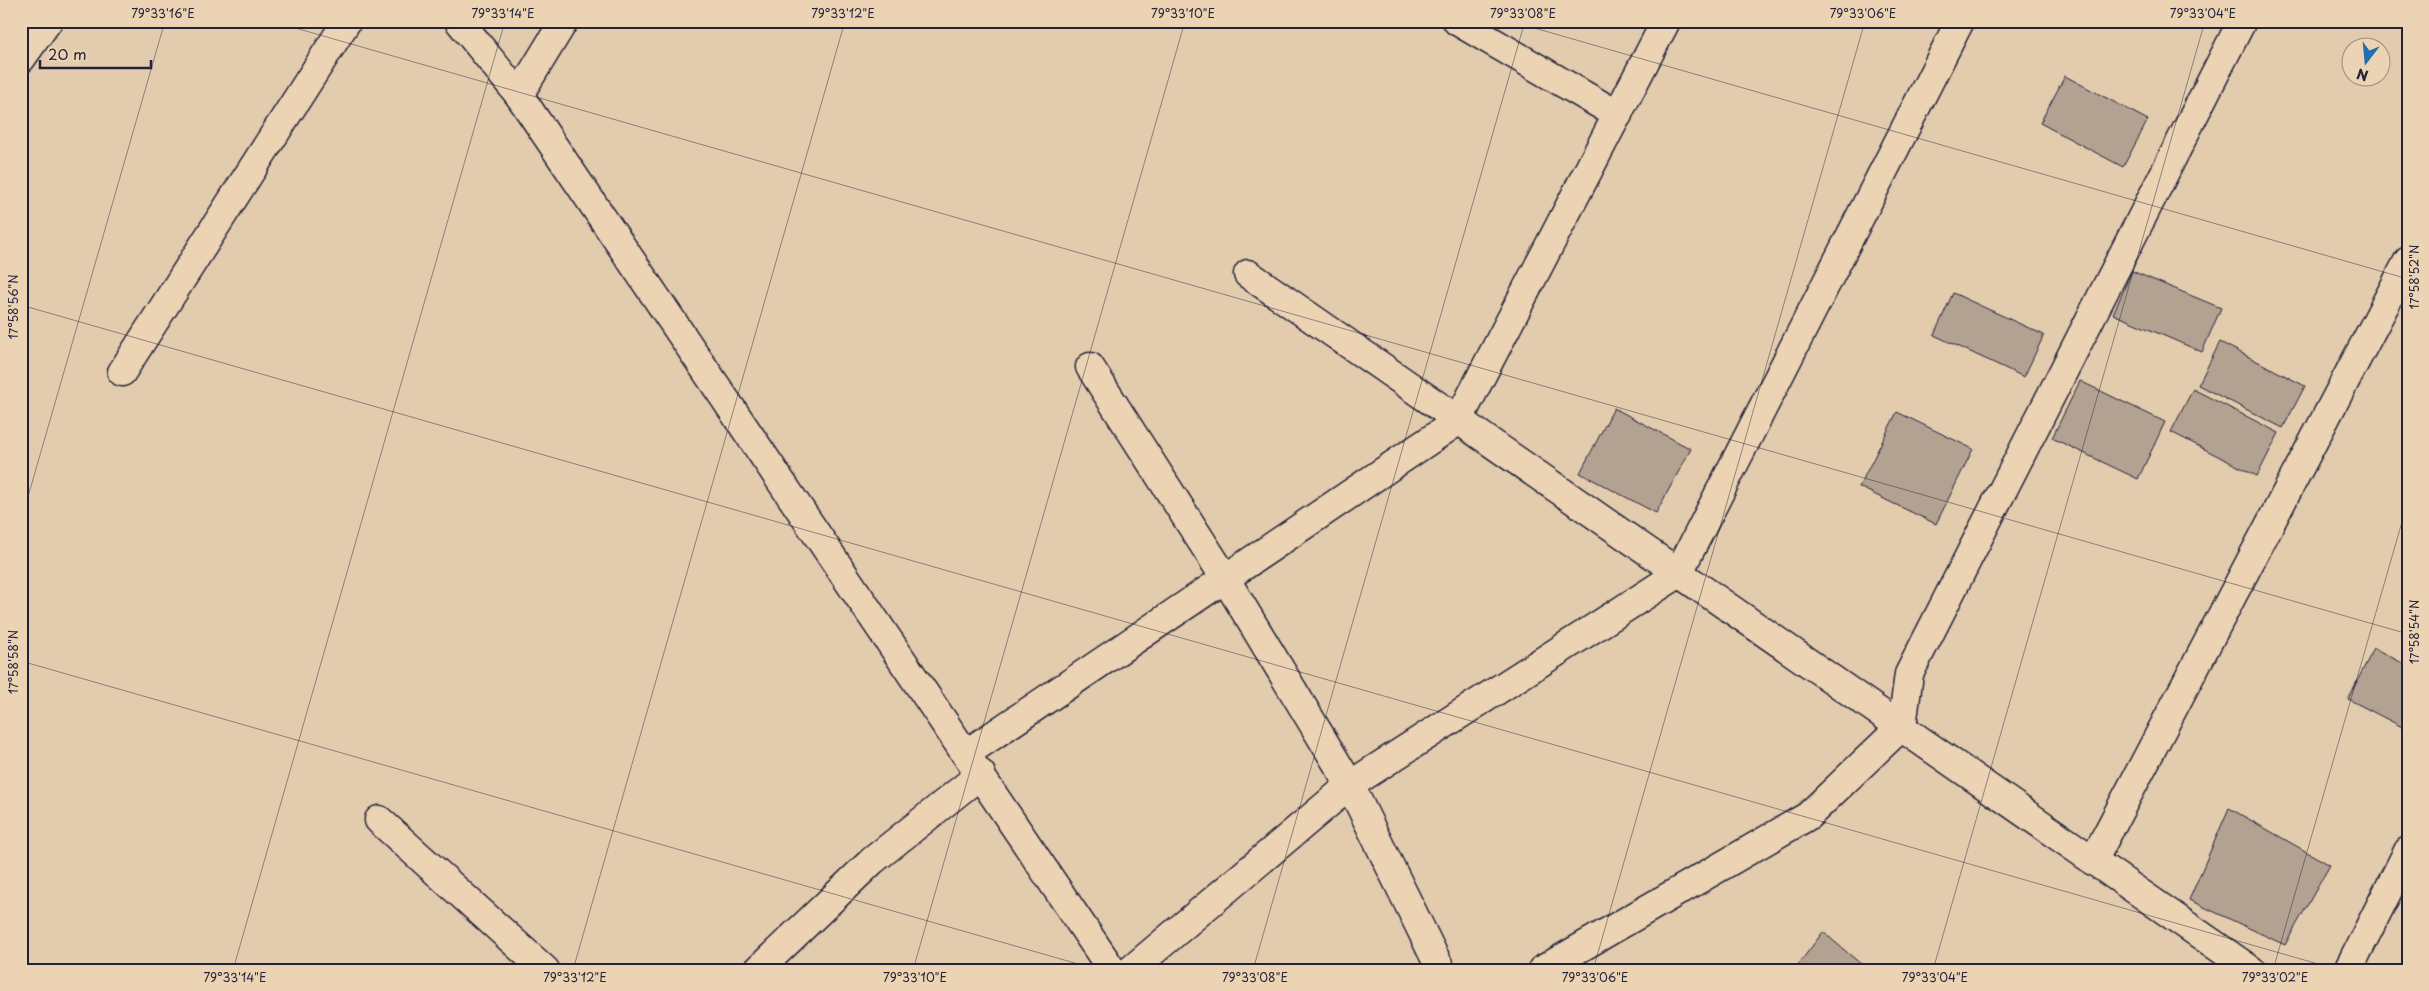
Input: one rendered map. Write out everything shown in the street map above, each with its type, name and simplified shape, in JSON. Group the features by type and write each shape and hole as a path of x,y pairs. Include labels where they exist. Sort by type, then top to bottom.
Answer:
{"street":[{"path":"21,59 48,21"},
{"path":"122,372 347,21"},
{"path":"459,21 518,94 974,763 1112,970"},
{"path":"518,94 564,21"},
{"path":"1457,21 1618,115"},
{"path":"758,970 974,763 1225,578 1458,421 1666,21"},
{"path":"1131,970 1350,785 1678,574 1960,21"},
{"path":"1542,970 1808,816 1902,726 1909,674 2242,21"},
{"path":"2093,861 2408,262"},
{"path":"1248,274 1678,574 1902,726 2246,969"},
{"path":"1090,366 1225,578 1350,785 1441,970"},
{"path":"379,820 545,970"},
{"path":"2348,970 2408,851"}],"building":[{"path":"2065,76 2148,120 2123,167 2040,123"},
{"path":"2132,271 2221,308 2202,352 2113,314"},
{"path":"1953,293 2044,335 2024,377 1934,335"},
{"path":"2220,342 2305,386 2283,428 2198,385"},
{"path":"2080,381 2165,422 2138,479 2052,438"},
{"path":"2193,389 2279,433 2257,476 2171,432"},
{"path":"1614,408 1691,449 1656,513 1580,473"},
{"path":"1897,412 1973,449 1936,524 1859,487"},
{"path":"2374,648 2408,666 2408,730 2348,699"},
{"path":"2229,808 2330,865 2285,945 2189,900"},
{"path":"1823,932 1868,970 1794,970"}]}
